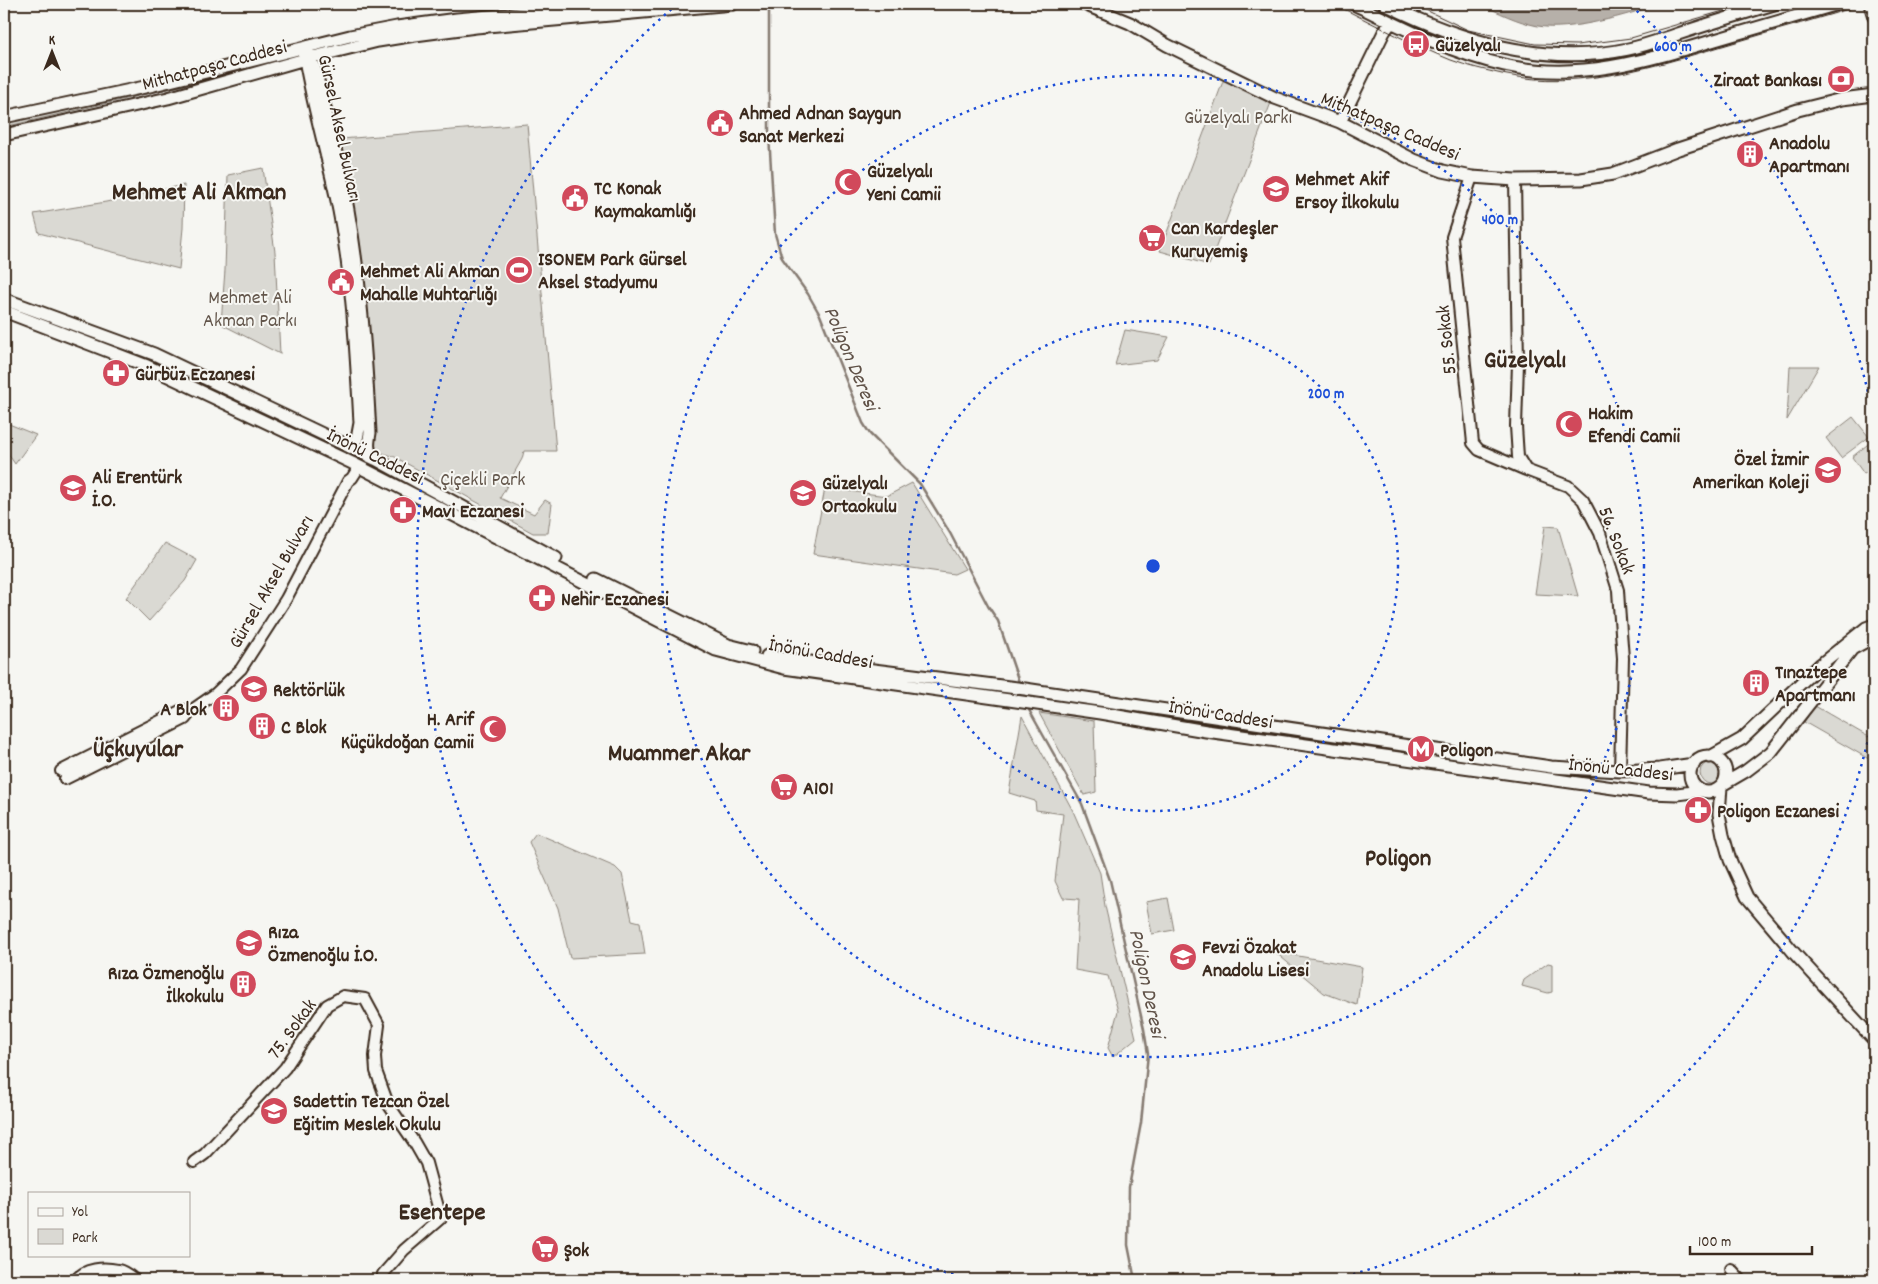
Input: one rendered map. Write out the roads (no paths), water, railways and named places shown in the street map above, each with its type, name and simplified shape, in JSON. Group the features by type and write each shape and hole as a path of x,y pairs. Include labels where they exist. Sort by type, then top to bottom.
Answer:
{"main road":[{"name":"Mithatpaşa Caddesi","path":"4,134 168,98 307,55 350,36 457,19 616,4"},
{"path":"616,4 623,9"},
{"name":"Mithatpaşa Caddesi","path":"4,117 154,85 416,34 623,9 734,4"},
{"name":"Mithatpaşa Caddesi","path":"1084,4 1130,23 1167,45 1275,98 1340,122 1414,160 1443,171 1472,177 1515,180 1587,178 1613,174 1798,110 1836,100 1874,95"},
{"path":"1354,4 1452,51 1504,66 1539,71 1611,68 1645,61 1838,4"},
{"path":"1385,4 1456,35 1480,43 1540,54 1568,55 1604,53 1629,49 1774,4"},
{"path":"1870,4 1874,17"},
{"path":"1340,122 1384,32 1391,22"},
{"name":"Gürsel Aksel Bulvarı","path":"307,55 333,142 348,210 365,336 370,431 361,447"},
{"name":"Gürsel Aksel Bulvarı","path":"307,55 313,105 336,197 350,288 361,447"},
{"path":"326,156 333,142"},
{"name":"İnönü Caddesi","path":"4,299 154,354 340,442 361,447 377,460 550,556 728,645 778,658 1025,689 1551,767 1620,771 1660,769 1694,764"},
{"name":"İnönü Caddesi","path":"4,311 147,366 356,465 716,650 784,668 1100,713 1206,731 1649,793 1677,794 1703,791"},
{"path":"356,465 361,447"},
{"path":"1710,757 1742,739 1821,664 1866,628 1874,625"},
{"path":"1703,791 1713,791 1746,771 1771,752 1852,649 1874,637"},
{"path":"1718,814 1721,786 1726,774 1725,769 1718,759 1710,757 1700,758 1694,764 1690,772 1690,778 1693,784 1703,791 1718,814 1730,860 1747,897 1800,960 1874,1040"}],"street":[{"name":"55. Sokak","path":"1472,177 1452,237 1473,443 1479,450 1526,470"},
{"path":"1515,180 1518,363 1516,426 1518,457 1526,470"},
{"name":"Gürsel Aksel Bulvarı","path":"63,775 182,710 192,710 214,694 241,669 286,599 348,481 348,472 356,465"},
{"name":"56. Sokak","path":"1526,470 1568,486 1583,500 1592,514 1600,533 1618,590 1623,658 1620,771"},
{"name":"75. Sokak","path":"194,1162 205,1154 285,1068 327,1005 343,996 365,999 379,1026 375,1056 376,1071 388,1104 426,1163 440,1218 404,1250 383,1274 383,1280"},
{"path":"76,1280 78,1276 91,1270 103,1269 118,1270 135,1280"},
{"path":"1728,1280 1732,1269 1741,1280"}],"waterway":[{"name":"Poligon Deresi","path":"769,10 769,135 775,234 782,258 808,294 820,315 863,423 870,434 920,484 950,533 988,606 998,621 1019,682"},
{"name":"Poligon Deresi","path":"1029,710 1082,804 1110,880 1144,1029 1148,1054 1141,1123 1129,1187 1128,1245 1135,1280"}],"tram line":[{"path":"1334,4 1406,40 1457,62 1502,74 1532,79 1562,80 1591,78 1650,67 1864,4"},
{"path":"1413,4 1468,30 1535,44 1577,45 1631,38 1747,4"}],"place":[{"name":"Güzelyalı","path":"1416,44"},
{"name":"Ziraat Bankası","path":"1841,79"},
{"name":"Ahmed Adnan Saygun Sanat Merkezi","path":"720,123"},
{"name":"Anadolu Apartmanı","path":"1750,154"},
{"name":"Güzelyalı Yeni Camii","path":"848,182"},
{"name":"Mehmet Akif Ersoy İlkokulu","path":"1276,189"},
{"name":"TC Konak Kaymakamlığı","path":"575,198"},
{"name":"Can Kardeşler Kuruyemiş","path":"1152,238"},
{"name":"ISONEM Park Gürsel Aksel Stadyumu","path":"519,270"},
{"name":"Mehmet Ali Akman Mahalle Muhtarlığı","path":"341,282"},
{"name":"Gürbüz Eczanesi","path":"116,373"},
{"name":"Hakim Efendi Camii","path":"1569,424"},
{"name":"Özel İzmir Amerikan Koleji","path":"1828,470"},
{"name":"Ali Erentürk İ.O.","path":"73,488"},
{"name":"Güzelyalı Ortaokulu","path":"803,493"},
{"name":"Mavi Eczanesi","path":"403,510"},
{"name":"Nehir Eczanesi","path":"542,598"},
{"name":"Tınaztepe Apartmanı","path":"1756,683"},
{"name":"Rektörlük","path":"254,689"},
{"name":"A Blok","path":"226,708"},
{"name":"C Blok","path":"262,726"},
{"name":"H. Arif Küçükdoğan Camii","path":"493,729"},
{"name":"Poligon","path":"1421,749"},
{"name":"A101","path":"784,787"},
{"name":"Poligon Eczanesi","path":"1698,810"},
{"name":"Rıza Özmenoğlu İ.O.","path":"249,943"},
{"name":"Fevzi Özakat Anadolu Lisesi","path":"1183,957"},
{"name":"Rıza Özmenoğlu İlkokulu","path":"243,984"},
{"name":"Sadettin Tezcan Özel Eğitim Meslek Okulu","path":"274,1111"},
{"name":"Şok","path":"545,1249"}],"district":[{"name":"Mehmet Ali Akman","path":"199,190"},
{"name":"Güzelyalı","path":"1525,358"},
{"name":"Üçkuyular","path":"138,747"},
{"name":"Muammer Akar","path":"679,751"},
{"name":"Poligon","path":"1398,856"},
{"name":"Esentepe","path":"442,1210"}],"park label":[{"name":"Güzelyalı Parkı","path":"1238,116"},
{"name":"Mehmet Ali Akman Parkı","path":"250,308"},
{"name":"Çiçekli Park","path":"483,478"}]}
